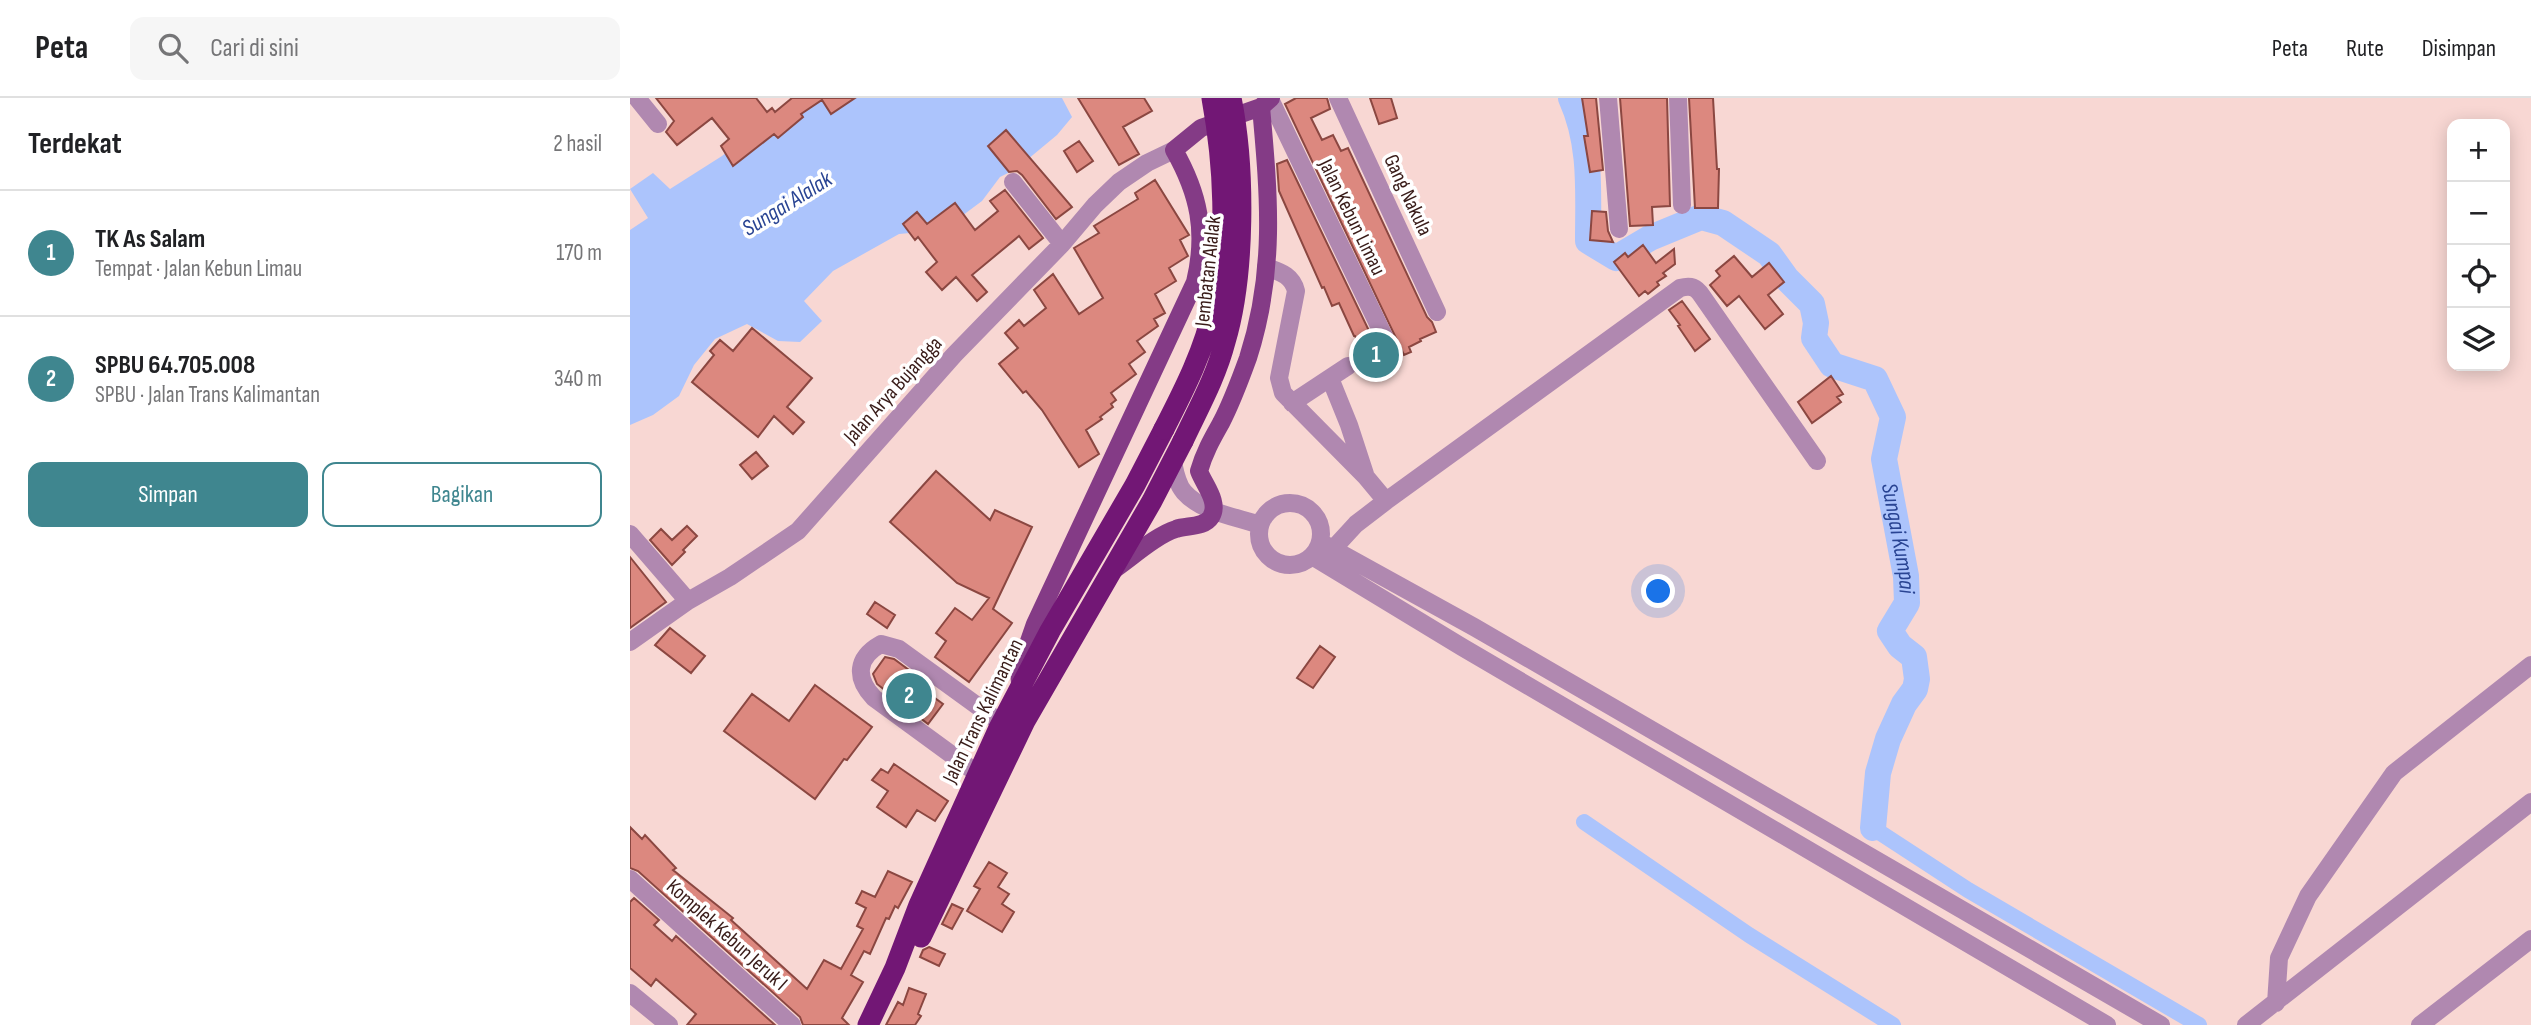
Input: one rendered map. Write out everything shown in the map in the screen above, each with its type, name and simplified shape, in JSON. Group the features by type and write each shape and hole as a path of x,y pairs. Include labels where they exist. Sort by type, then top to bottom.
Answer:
{"highway":[{"name":"Jembatan Alalak","path":"1164,429 1196,361 1214,304 1222,222 1220,152 1212,98"},
{"name":"Jembatan Alalak","path":"1183,441 1215,373 1226,341 1234,298 1240,224 1238,150 1231,98"},
{"name":"Jalan Trans Kalimantan","path":"868,1025 1001,723 1164,429"},
{"name":"Jalan Trans Kalimantan","path":"881,1025 932,911 1025,721 1183,441"}],"main road":[{"path":"1021,686 1019,670 1035,624 1195,282 1202,240 1200,217 1184,168 1174,150 1201,128 1267,101 1266,153 1270,225 1261,308 1237,388 1203,456 1199,471 1211,494 1214,510 1205,523 1175,529 1111,572"}],"street":[{"path":"638,98 658,124"},
{"name":"Gang Nakula","path":"1338,98 1437,312"},
{"path":"1608,98 1619,229"},
{"path":"1678,98 1682,205"},
{"name":"Jalan Kebun Limau","path":"1267,101 1393,355"},
{"name":"Jalan Arya Bujangga","path":"630,642 797,531 954,355 1119,182 1147,163 1174,150"},
{"path":"1013,182 1062,244"},
{"path":"1266,267 1288,276 1294,282 1296,291 1279,377 1283,393 1386,501"},
{"path":"1817,461 1697,289 1686,286 1680,288 1322,549 1297,565 1285,566 1273,561 1264,553 1259,542 1260,525 1271,509 1295,503 1306,508 1315,516 1320,527 1322,549 1462,647 2107,1025"},
{"path":"1292,403 1348,366"},
{"path":"1330,378 1366,477"},
{"path":"1173,462 1178,482 1192,499 1214,510 1260,525"},
{"path":"630,534 688,601"},
{"path":"1322,549 2161,1025"},
{"path":"978,774 874,698 860,679 862,662 881,644 899,649 1001,723"},
{"path":"2276,1003 2279,958 2308,895 2394,773 2531,665"},
{"path":"2246,1025 2531,802"},
{"name":"Komplek Kebun Jeruk I","path":"630,879 792,1025"},
{"path":"2420,1025 2531,939"},
{"path":"630,993 669,1025"}],"water":[{"name":"Sungai Alalak","path":"795,98 1062,98 1072,117 1057,135 1016,169 1000,177 982,201 943,230 899,234 833,271 804,301 822,321 800,342 778,341 747,324 715,339 694,365 679,396 653,415 630,425 630,230 648,218 630,189 653,173 670,189 722,156"}],"building":[{"path":"656,98 756,98 767,112 772,108 775,112 792,98 855,98 831,114 822,100 801,114 803,117 778,138 774,134 733,166 721,146 729,139 712,118 677,145 666,132 674,121"},
{"path":"1078,98 1144,98 1152,111 1123,127 1139,154 1119,165"},
{"path":"1296,98 1327,98 1330,109 1311,118 1322,140 1333,135 1341,151 1348,148 1427,317 1432,322 1436,332 1409,347 1411,352 1404,355 1285,104"},
{"path":"1370,98 1391,98 1397,118 1379,124"},
{"path":"1582,98 1596,98 1603,170 1590,172"},
{"path":"1620,98 1667,98 1670,206 1652,207 1653,225 1630,226"},
{"path":"1689,98 1713,98 1719,169 1718,208 1695,208"},
{"path":"1006,130 1072,207 1056,219 1022,175 1017,171 1009,172 988,146"},
{"path":"1079,141 1093,161 1077,172 1064,151"},
{"path":"1287,160 1383,360 1393,366 1395,371 1378,379 1339,303 1332,306 1324,287 1322,288 1279,191 1277,164"},
{"path":"1155,180 1189,235 1180,240 1188,256 1169,268 1176,281 1155,294 1165,313 1154,319 1158,326 1137,341 1145,352 1129,364 1136,374 1111,393 1116,400 1111,404 1113,407 1086,430 1099,454 1079,467 1042,410 1026,391 1023,393 999,364 1018,348 1005,333 1019,320 1024,326 1046,308 1034,290 1053,274 1079,314 1103,298 1074,248 1099,233 1094,226 1138,199 1135,193"},
{"path":"1005,190 1043,238 1029,249 1019,236 972,275 987,292 977,301 956,277 942,290 926,272 937,262 918,237 915,240 903,224 917,212 927,224 955,203 975,230 998,211 990,201"},
{"path":"1592,211 1606,212 1608,231 1613,242 1590,240"},
{"path":"1643,245 1656,263 1674,249 1675,264 1663,273 1666,276 1657,282 1659,285 1648,294 1645,291 1639,296 1614,262 1625,253 1628,257"},
{"path":"1734,256 1752,277 1769,263 1784,282 1768,295 1783,314 1765,329 1739,296 1727,306 1710,285 1720,276 1716,271"},
{"path":"1682,301 1710,339 1695,351 1669,310"},
{"path":"752,328 812,378 787,407 804,422 793,434 774,416 758,437 692,382 714,355 710,351 720,340 733,351"},
{"path":"1831,376 1843,394 1837,397 1841,402 1812,423 1798,402"},
{"path":"756,452 768,466 752,479 740,465"},
{"path":"936,471 990,520 995,510 1032,527 993,609 1012,623 969,682 935,657 946,641 936,633 955,608 972,620 989,598 957,583 890,522"},
{"path":"687,526 697,536 672,565 650,540 661,529 672,540"},
{"path":"630,557 666,602 630,628"},
{"path":"875,602 895,615 887,628 867,614"},
{"path":"670,628 705,656 691,673 655,645"},
{"path":"1320,646 1335,657 1313,688 1297,678"},
{"path":"885,657 894,659 932,687 928,693 943,704 928,724 877,684 873,674"},
{"path":"815,685 872,727 815,799 724,731 752,694 789,721"},
{"path":"894,764 948,801 935,821 917,810 906,827 877,807 888,791 872,780 881,769 888,773"},
{"path":"630,827 642,839 645,835 676,868 673,870 733,918 731,920 807,989 824,960 841,969 863,929 857,926 866,908 856,903 862,891 875,897 888,871 912,882 898,908 895,906 889,919 886,918 870,954 864,951 851,975 863,982 842,1018 849,1025 803,1025 800,1017 638,871 630,868"},
{"path":"989,862 1007,873 998,887 1009,894 1002,904 1014,912 1002,932 967,911 980,889 974,886"},
{"path":"634,898 659,920 654,925 672,941 676,936 775,1025 687,1025 696,1014 656,979 651,986 630,968 630,902"},
{"path":"952,904 963,909 952,929 942,924"},
{"path":"929,947 945,954 939,966 920,957 923,950"},
{"path":"909,988 926,994 918,1014 921,1016 915,1025 886,1025 898,1002 903,1005"}],"waterway":[{"name":"Sungai Kumpai","path":"1571,98 1578,115 1586,151 1588,241 1616,258 1650,238 1701,217 1723,223 1769,254 1787,279 1812,304 1816,323 1814,338 1832,365 1875,379 1893,417 1884,459 1906,576 1907,603 1890,631 1900,646 1914,657 1917,679 1915,689 1904,704 1888,739 1878,773 1873,828"},
{"path":"1584,822 1749,935 1893,1025"},
{"name":"Sungai Kumpai","path":"1873,828 1968,890 2199,1025"}],"place":[{"name":"TK As Salam","path":"1376,355"},
{"name":"SPBU 64.705.008","path":"909,696"}]}
